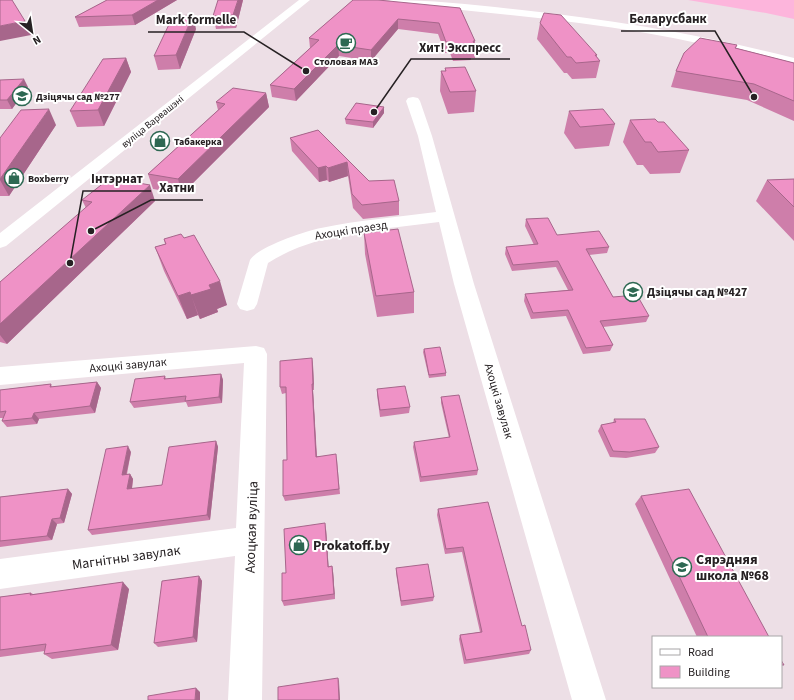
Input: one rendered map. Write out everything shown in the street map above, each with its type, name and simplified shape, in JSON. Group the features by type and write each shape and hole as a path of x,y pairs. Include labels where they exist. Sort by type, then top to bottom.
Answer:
{"street":[{"name":"вуліца Варвашэні","path":"0,242 305,0"},
{"path":"394,0 563,18 654,30 736,47 794,62"},
{"name":"Ахоцкі завулак","path":"413,101 425,136 464,284 589,700"},
{"name":"Ахоцкі праезд","path":"247,304 259,260 275,250 321,233 446,216"},
{"name":"Ахоцкі завулак","path":"0,376 256,354"},
{"name":"Ахоцкая вуліца","path":"244,700 251,540 256,354"},
{"name":"Магнітны завулак","path":"0,574 251,540"}],"shaded area":[{"path":"688,0 794,0 794,19 766,13"}],"building":[{"path":"0,0 12,0 25,21 0,26"},
{"path":"107,0 158,0 132,15 75,17"},
{"path":"218,0 238,0 233,15 213,16"},
{"path":"353,0 378,0 460,8 475,41 473,41 476,47 471,47 472,49 454,50 451,42 446,42 439,23 398,19 371,50 338,45 294,89 270,85 319,40 309,38"},
{"path":"544,13 561,15 597,55 595,55 600,61 576,63 571,57 567,57 540,23"},
{"path":"193,15 176,55 154,56 173,16"},
{"path":"700,38 737,45 735,48 794,63 794,101 754,84 676,71 684,53"},
{"path":"126,58 98,110 70,111 103,59"},
{"path":"465,67 476,91 450,92 441,71 446,71 445,68"},
{"path":"24,79 7,100 0,100 0,80"},
{"path":"233,88 266,93 178,179 148,174 225,104 216,102"},
{"path":"356,103 384,107 373,122 345,119"},
{"path":"49,109 0,179 0,138 21,110"},
{"path":"603,109 615,124 580,127 569,111"},
{"path":"655,119 658,122 664,122 689,150 658,152 651,142 645,142 630,120"},
{"path":"318,130 369,181 394,180 399,201 362,205 352,194 347,162 328,168 326,166 318,168 290,138"},
{"path":"110,178 150,185 0,324 0,282 92,202 82,200"},
{"path":"794,179 794,207 767,180"},
{"path":"548,218 557,235 599,231 609,247 586,249 613,297 637,295 649,316 600,321 613,345 586,348 568,310 533,313 525,294 573,290 558,261 513,265 506,247 538,244 526,219"},
{"path":"398,229 414,292 376,296 364,233"},
{"path":"181,234 184,238 194,235 220,281 209,285 211,289 191,295 190,292 178,296 155,247 166,244 164,239"},
{"path":"440,347 446,373 429,375 424,349"},
{"path":"312,358 316,457 336,454 339,489 283,496 283,460 287,460 286,387 280,387 280,361"},
{"path":"221,374 219,397 185,401 186,396 130,402 135,379 165,376 164,379"},
{"path":"97,382 90,406 34,413 32,418 2,421 6,411 0,412 0,390 51,384 50,387"},
{"path":"405,386 410,407 380,410 377,389"},
{"path":"459,395 478,470 421,477 414,442 450,437 441,397"},
{"path":"614,419 645,419 659,447 630,452 613,451 601,425 616,422"},
{"path":"216,441 207,515 88,530 106,449 128,446 122,475 130,474 127,489 162,485 169,447"},
{"path":"68,489 60,518 52,519 47,536 0,541 0,497"},
{"path":"689,489 768,636 708,636 641,496"},
{"path":"488,502 522,626 525,625 531,650 466,660 460,635 482,632 463,547 446,549 438,509"},
{"path":"325,523 328,567 332,566 334,594 282,601 282,573 286,573 284,529"},
{"path":"428,564 434,597 401,601 396,568"},
{"path":"199,576 193,637 154,643 162,581"},
{"path":"123,582 111,645 44,654 46,644 0,650 0,597 31,593 30,595"},
{"path":"338,678 339,700 278,700 278,687"},
{"path":"196,688 195,700 148,700 148,696"}],"place":[{"name":"Столовая МАЗ","path":"346,43"},
{"name":"Mark formelle","path":"306,71"},
{"name":"Дзіцячы сад №277","path":"22,96"},
{"name":"Беларусбанк","path":"754,97"},
{"name":"Хит! Экспресс","path":"374,112"},
{"name":"Табакерка","path":"160,141"},
{"name":"Boxberry","path":"14,178"},
{"name":"Хатни","path":"91,231"},
{"name":"Інтэрнат","path":"70,263"},
{"name":"Дзіцячы сад №427","path":"633,292"},
{"name":"Prokatoff.by","path":"299,545"},
{"name":"Сярэдняя школа №68","path":"682,567"}]}
